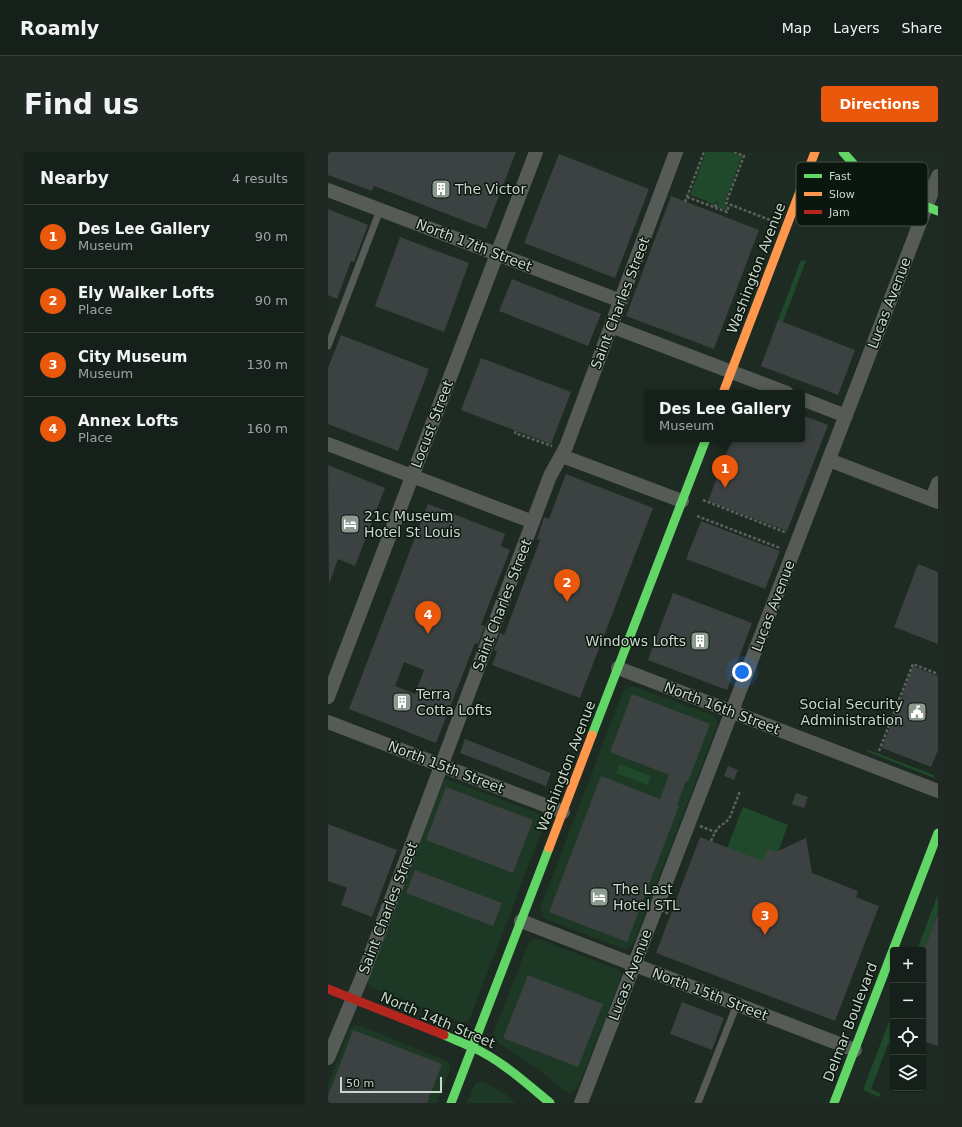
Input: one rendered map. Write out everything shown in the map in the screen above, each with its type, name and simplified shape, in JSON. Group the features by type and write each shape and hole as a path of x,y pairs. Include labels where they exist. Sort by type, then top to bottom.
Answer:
{"main road":[{"name":"Washington Avenue","path":"811,162 815,152"},
{"path":"843,152 851,162"},
{"name":"Washington Avenue","path":"724,390 796,202"},
{"name":"Washington Avenue","path":"451,1103 705,442"},
{"name":"Delmar Boulevard","path":"894,947 938,833"},
{"name":"Delmar Boulevard","path":"834,1103 890,958"},
{"name":"North 14th Street","path":"328,989 487,1054 505,1066 550,1103"}],"street":[{"name":"Locust Street","path":"328,697 536,152"},
{"name":"Saint Charles Street","path":"328,1058 362,976 533,522 550,476 557,451 621,301 676,152"},
{"name":"Lucas Avenue","path":"928,219 932,209 938,176"},
{"name":"North 17th Street","path":"328,190 621,301"},
{"name":"Lucas Avenue","path":"581,1103 846,416 925,226"},
{"path":"611,326 779,390"},
{"path":"805,400 846,416"},
{"path":"328,444 533,522"},
{"path":"557,451 682,501"},
{"path":"829,460 935,500 938,483"},
{"name":"North 16th Street","path":"618,668 938,791"},
{"name":"North 15th Street","path":"328,722 563,812"},
{"name":"North 15th Street","path":"521,922 855,1050"}],"lane":[{"path":"328,346 380,210"},
{"path":"698,1103 737,1004"}],"path":[{"path":"685,202 704,152"},
{"path":"734,152 744,156 726,203 770,220"},
{"path":"687,197 727,212 730,205"},
{"path":"715,207 717,202"},
{"path":"516,431 515,433 557,451"},
{"path":"703,500 789,534"},
{"path":"697,516 783,549"},
{"path":"879,751 912,664 938,674"},
{"path":"711,841 715,832 730,817 740,791"},
{"path":"642,903 670,914"}],"shaded area":[{"path":"706,152 730,152 742,156 724,204 727,205 726,210 717,207 719,202 716,201 714,205 690,195"},
{"path":"801,260 806,261 783,322 778,320"},
{"path":"633,686 710,714 715,717 718,722 634,942 631,947 624,949 544,918 541,911 541,906 622,694 625,689"},
{"path":"866,749 934,775 934,778 868,752"},
{"path":"620,764 651,776 648,785 616,773"},
{"path":"446,779 535,812 541,815 544,824 470,1018 468,1021 462,1022 371,987 368,980 441,787"},
{"path":"743,807 788,825 773,865 727,848"},
{"path":"938,894 938,913 925,947 918,947"},
{"path":"534,939 539,939 616,969 620,971 621,974 621,978 578,1087 575,1091 570,1093 565,1091 538,1069 496,1041 494,1038 494,1032 528,944"},
{"path":"890,1019 890,1044 888,1044 871,1089 881,1094 879,1097 863,1090"},
{"path":"356,1025 447,1061 450,1069 437,1103 328,1103 328,1085 349,1030 351,1027"},
{"path":"483,1081 508,1096 516,1103 467,1103 475,1084"}],"building":[{"name":"The Victor","path":"328,152 516,152 486,229 374,186 372,191 328,175"},
{"path":"559,154 649,189 615,278 524,243"},
{"path":"671,196 759,230 714,349 626,316"},
{"path":"328,209 368,225 354,262 351,261 337,299 328,295"},
{"path":"400,237 469,263 444,332 375,306"},
{"path":"512,279 601,314 588,346 499,311"},
{"path":"778,320 855,350 838,395 761,366"},
{"path":"341,335 429,369 398,451 328,424 328,368"},
{"path":"481,358 571,392 551,444 461,410"},
{"path":"805,416 828,425 787,531 708,501 731,442 805,442"},
{"name":"21c Museum Hotel St Louis","path":"328,465 385,488 355,566 338,559 329,584"},
{"path":"566,474 653,508 580,698 492,665 497,652 494,650 500,633 504,635 540,540 537,539 544,517 549,519"},
{"path":"428,504 505,534 501,546 510,550 481,625 485,626 478,644 475,643 436,743 349,709","holes":["404,662 424,670 415,694 395,686"]},
{"path":"701,521 780,551 765,589 686,559"},
{"path":"918,564 938,572 938,644 894,627"},
{"name":"Windows Lofts","path":"673,593 752,623 727,690 648,660"},
{"name":"Social Security Administration","path":"913,666 938,676 938,750 931,767 882,748"},
{"path":"632,694 710,724 688,782 686,781 677,805 679,806 627,942 549,912 601,776 660,799 669,775 610,752"},
{"path":"465,739 551,773 546,786 460,753"},
{"path":"728,766 738,770 734,780 724,776"},
{"path":"446,787 533,820 513,873 426,840"},
{"path":"796,793 808,797 804,808 792,804"},
{"path":"328,824 397,850 372,917 341,905 347,888 328,881"},
{"path":"700,837 763,861 768,849 776,852 806,838 812,873 858,891 856,897 879,906 835,1021 656,953"},
{"path":"415,870 502,903 493,926 406,893"},
{"path":"938,916 938,1046 926,1042 925,947"},
{"path":"528,975 603,1004 578,1067 503,1038"},
{"path":"682,1002 724,1018 712,1050 670,1034"},
{"path":"353,1030 442,1064 427,1103 328,1103 328,1096"}],"traffic: fast":[{"path":"843,152 852,162"},
{"path":"928,207 938,211"},
{"path":"592,735 705,442"},
{"path":"894,947 938,833"},
{"path":"451,1103 549,848"},
{"path":"834,1103 890,958"},
{"path":"444,1035 493,1058 513,1072 550,1103"}],"traffic: slow":[{"path":"811,162 815,152"},
{"path":"724,390 796,202"},
{"path":"549,848 592,735"}],"traffic: jam":[{"path":"328,989 444,1035"}],"place":[{"name":"The Victor","path":"441,189"},
{"name":"Des Lee Gallery","path":"725,488"},
{"name":"21c Museum Hotel St Louis","path":"350,524"},
{"name":"Ely Walker Lofts","path":"567,602"},
{"name":"Annex Lofts","path":"428,634"},
{"name":"Windows Lofts","path":"700,641"},
{"name":"Terra Cotta Lofts","path":"402,702"},
{"name":"Social Security Administration","path":"917,712"},
{"name":"The Last Hotel STL","path":"599,897"},
{"name":"City Museum","path":"765,935"}]}
